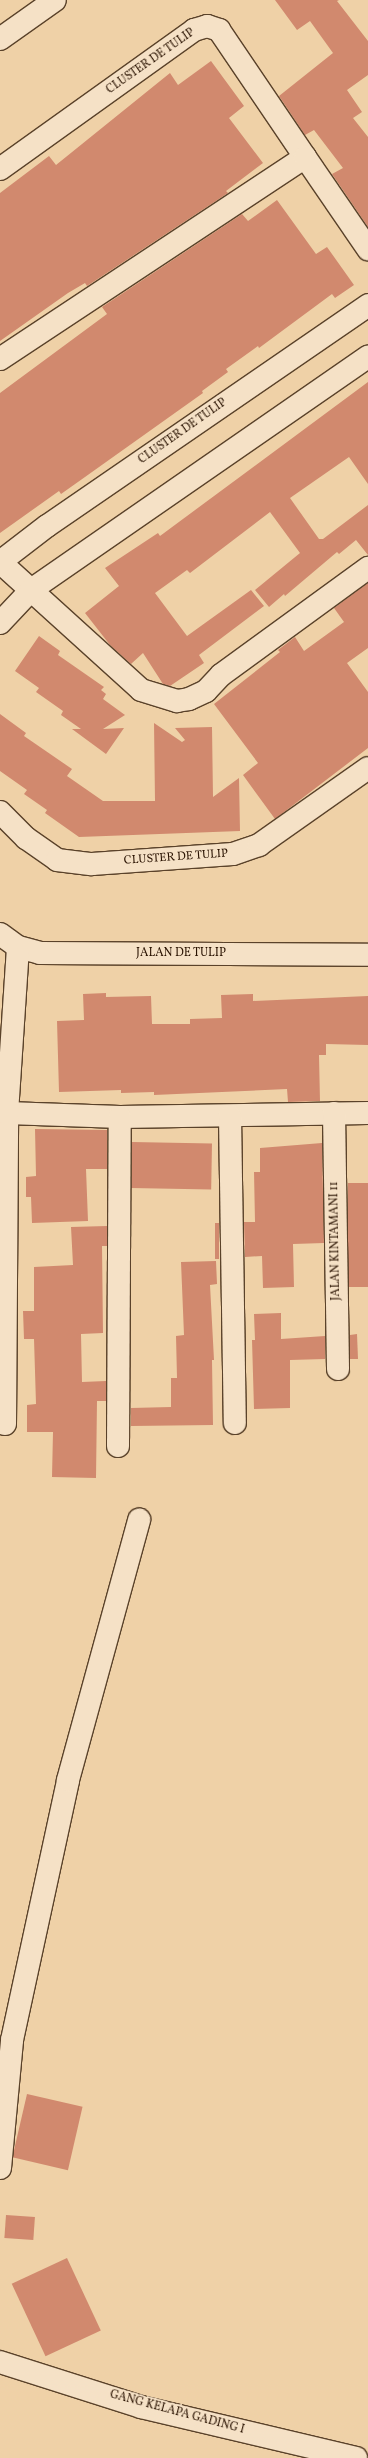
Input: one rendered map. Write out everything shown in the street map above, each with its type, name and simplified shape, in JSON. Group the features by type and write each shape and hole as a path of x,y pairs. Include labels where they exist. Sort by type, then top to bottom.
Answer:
{"street":[{"path":"0,39 56,0"},
{"name":"CLUSTER DE TULIP","path":"0,169 194,30 207,26 219,30 368,249"},
{"path":"0,359 305,157"},
{"name":"CLUSTER DE TULIP","path":"368,305 46,526 0,562 141,690 177,700 189,699 206,691 221,675 368,568"},
{"path":"0,623 30,590 368,357"},
{"name":"CLUSTER DE TULIP","path":"0,812 26,838 57,860 92,864 233,854 259,845 368,768"},
{"path":"5,1424 8,1113 6,941"},
{"name":"JALAN DE TULIP","path":"6,941 40,953 368,955"},
{"path":"8,1113 120,1117 368,1113"},
{"name":"JALAN KINTAMANI 11","path":"334,1113 338,1369"},
{"path":"230,1116 235,1423"},
{"path":"118,1446 120,1117"},
{"path":"0,2168 12,2040 64,1795 139,1520"},
{"name":"GANG KELAPA GADING I","path":"0,2362 141,2407 356,2458"}],"building":[{"path":"275,0 339,0 337,1 368,41 368,75 347,90 362,112 353,118 368,137 368,227 332,174 343,168 314,130 305,135 279,96 333,53 310,21 297,30"},
{"path":"211,61 244,106 229,118 263,163 226,191 228,193 87,286 85,283 68,293 0,341 0,193 49,156 56,165 170,73 178,85"},
{"path":"277,200 316,254 327,247 354,285 335,298 332,294 259,348 258,346 226,369 228,372 202,391 203,393 61,494 59,491 0,533 0,393 107,314 102,307 242,214 248,221"},
{"path":"368,382 368,484 349,457 290,498 319,539 323,539 368,505 368,555 356,540 339,554 337,552 285,596 284,594 269,607 255,590 300,553 270,512 190,573 187,570 155,593 187,636 251,590 264,606 199,655 204,663 170,686 163,684 143,653 131,664 110,645 85,613 119,586 105,568 158,533 160,536"},
{"path":"368,583 368,648 347,663 368,692 368,748 275,819 243,775 258,763 214,704 280,652 278,650 295,637 304,651 344,622 334,608"},
{"path":"39,636 60,651 58,655 104,687 101,690 106,694 103,699 125,715 103,729 124,728 106,754 72,729 81,729 61,715 63,711 36,692 39,688 15,671"},
{"path":"0,714 26,733 24,736 72,769 67,776 103,801 155,801 154,723 182,742 185,740 175,728 212,727 213,797 239,778 240,831 79,837 45,813 47,810 24,794 27,790 0,771"},
{"path":"106,993 106,997 151,996 152,1024 190,1024 190,1019 222,1018 221,995 253,994 253,1001 368,996 368,1045 326,1044 326,1055 319,1055 320,1101 288,1102 287,1089 154,1095 154,1092 121,1093 121,1090 59,1092 57,1021 84,1020 83,994"},
{"path":"35,1129 107,1130 107,1169 86,1169 88,1221 32,1223 31,1197 26,1197 26,1177 36,1176"},
{"path":"132,1142 212,1143 211,1189 131,1188"},
{"path":"322,1143 324,1243 293,1244 294,1287 263,1288 262,1256 245,1257 244,1222 255,1222 254,1172 260,1172 260,1148"},
{"path":"348,1183 368,1183 368,1287 348,1287"},
{"path":"215,1223 219,1223 219,1259 215,1259"},
{"path":"107,1226 107,1246 102,1246 103,1333 81,1334 82,1382 106,1381 106,1401 97,1401 96,1478 52,1477 53,1432 27,1432 27,1405 36,1404 34,1339 24,1339 23,1311 34,1311 34,1267 73,1265 71,1227"},
{"path":"216,1261 217,1284 210,1285 214,1360 212,1360 213,1425 131,1426 131,1408 171,1407 171,1378 177,1378 176,1336 184,1335 181,1262"},
{"path":"281,1313 281,1339 325,1336 325,1359 290,1360 290,1408 254,1409 252,1340 255,1340 254,1314"},
{"path":"357,1334 358,1359 350,1359 350,1335"},
{"path":"27,2094 83,2107 68,2170 12,2157"},
{"path":"6,2215 35,2217 33,2240 4,2238"},
{"path":"67,2258 101,2331 46,2356 12,2284"}]}
